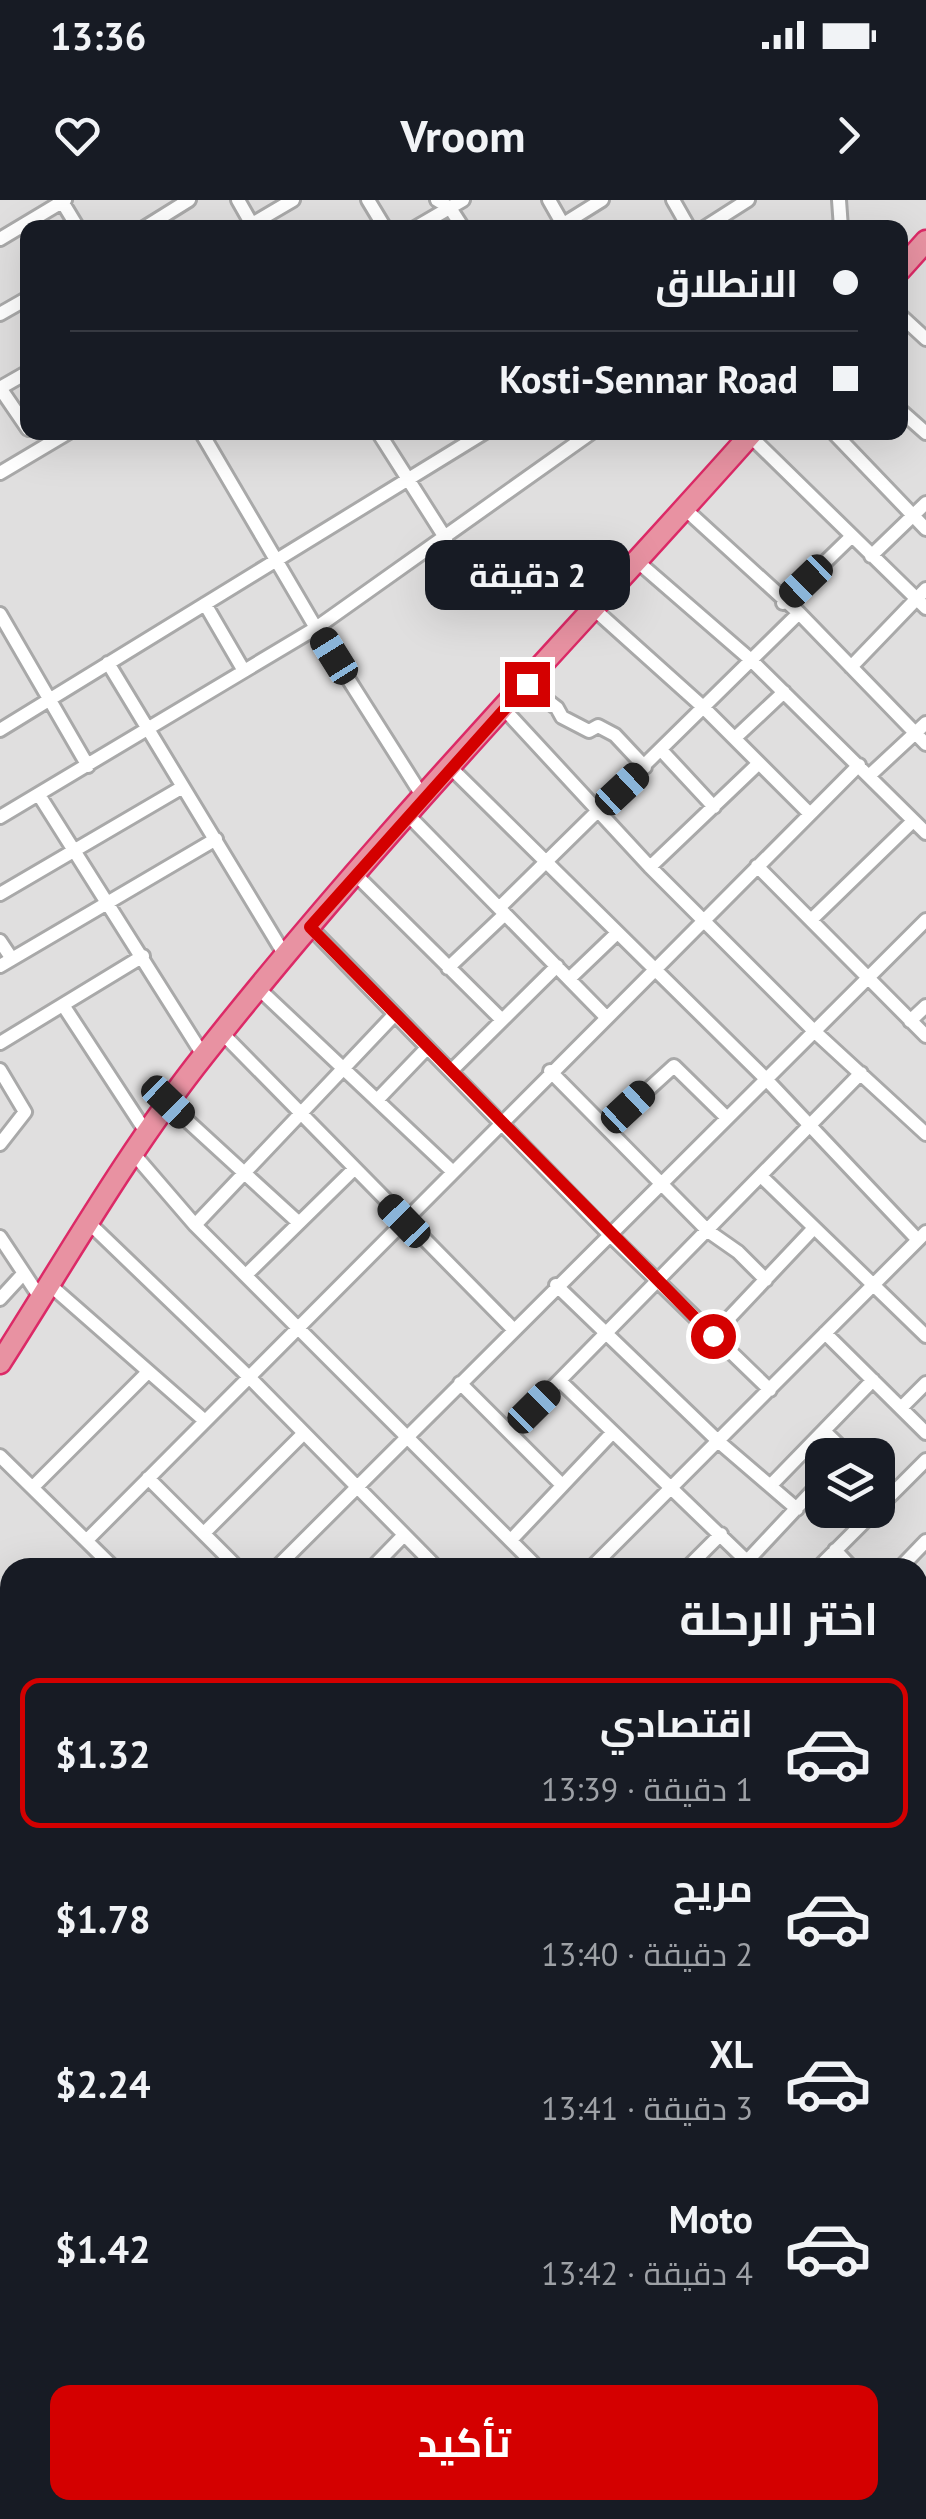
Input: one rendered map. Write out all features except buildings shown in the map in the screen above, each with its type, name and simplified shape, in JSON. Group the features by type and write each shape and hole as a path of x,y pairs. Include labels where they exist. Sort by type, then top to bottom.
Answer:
{"highway":[{"path":"908,261 926,241"},
{"path":"0,1364 146,1132 258,988 746,440"}],"street":[{"path":"157,220 189,200"},
{"path":"262,220 293,200"},
{"path":"437,200 450,208 458,220"},
{"path":"429,220 463,200"},
{"path":"571,220 602,200"},
{"path":"717,220 748,200"},
{"path":"31,220 62,201"},
{"path":"0,388 20,419"},
{"path":"34,440 41,450"},
{"path":"0,473 56,440"},
{"path":"207,440 316,628 424,797"},
{"path":"383,440 446,539"},
{"path":"0,730 472,440"},
{"path":"0,818 316,628 581,440"},
{"path":"757,440 851,537 923,599 852,667"},
{"path":"841,440 926,529"},
{"path":"871,556 926,503"},
{"path":"685,509 798,613 921,739"},
{"path":"783,603 851,537"},
{"path":"638,562 751,660 926,834"},
{"path":"204,604 244,670"},
{"path":"595,610 704,707 810,814"},
{"path":"448,968 546,862 798,613"},
{"path":"0,614 88,766"},
{"path":"108,664 286,957"},
{"path":"527,684 573,724 589,731 598,726 615,735 645,767"},
{"path":"736,738 784,692"},
{"path":"504,709 650,866 814,1031 923,1125"},
{"path":"87,1540 810,814 865,770 921,739 926,723"},
{"path":"662,751 714,807"},
{"path":"650,866 759,763"},
{"path":"451,768 922,1236 601,1558"},
{"path":"0,894 181,788"},
{"path":"39,796 204,1056"},
{"path":"408,815 606,1017"},
{"path":"811,920 914,821"},
{"path":"0,941 6,962 216,840"},
{"path":"757,866 926,1036"},
{"path":"356,875 502,1020"},
{"path":"286,1558 608,1232 926,920"},
{"path":"310,927 608,1232 770,1390"},
{"path":"569,979 616,934"},
{"path":"0,1043 143,956"},
{"path":"452,1070 557,966"},
{"path":"258,988 379,1098 453,1172"},
{"path":"63,1005 146,1132"},
{"path":"910,1021 926,1006"},
{"path":"195,1224 394,1014"},
{"path":"222,1033 513,1329"},
{"path":"379,1098 427,1048"},
{"path":"606,1127 674,1066 725,1116"},
{"path":"550,1071 708,1232 738,1252 766,1280"},
{"path":"509,1432 861,1073"},
{"path":"0,1144 26,1112 1,1074"},
{"path":"168,1102 299,1223"},
{"path":"133,1153 195,1224 528,1558"},
{"path":"246,1275 354,1169"},
{"path":"761,1176 925,1332"},
{"path":"89,1224 249,1377 427,1558"},
{"path":"713,1336 814,1228"},
{"path":"0,1236 23,1274 205,1421"},
{"path":"0,1299 23,1274"},
{"path":"556,1285 718,1442 797,1509"},
{"path":"826,1333 926,1433"},
{"path":"34,1487 146,1374"},
{"path":"771,1485 873,1380"},
{"path":"560,1381 745,1558"},
{"path":"900,1408 926,1383"},
{"path":"460,1384 562,1486"},
{"path":"824,1431 831,1438"},
{"path":"511,1540 613,1432"},
{"path":"204,1533 304,1433"},
{"path":"0,1456 104,1558"},
{"path":"895,1490 926,1460"},
{"path":"148,1478 228,1558"},
{"path":"756,1558 805,1500"},
{"path":"827,1558 858,1528"},
{"path":"697,1558 721,1534"},
{"path":"382,1558 404,1535"},
{"path":"835,1550 843,1558"}],"shaded area":[{"path":"0,200 926,200 926,1558 0,1558"}],"route":[{"path":"527,684 310,927 713,1336"}]}
